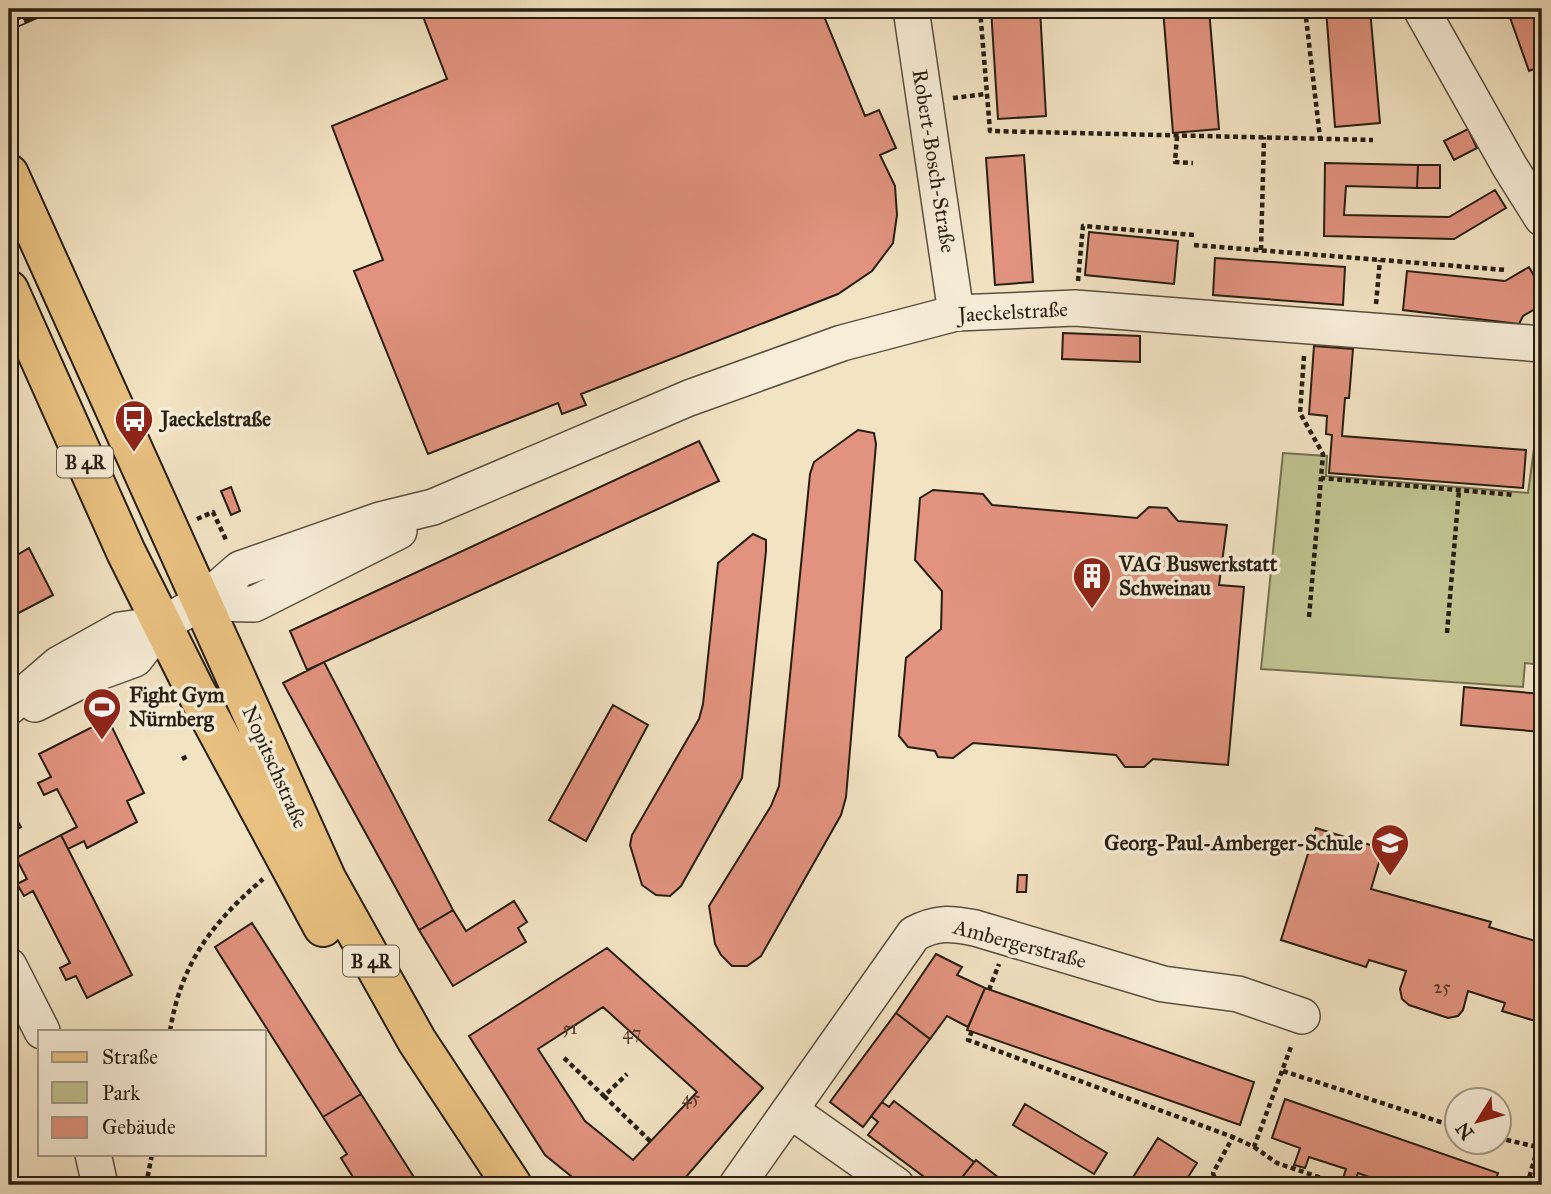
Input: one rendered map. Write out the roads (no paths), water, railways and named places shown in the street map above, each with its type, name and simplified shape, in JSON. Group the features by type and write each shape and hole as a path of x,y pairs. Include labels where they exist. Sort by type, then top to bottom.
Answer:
{"main road":[{"name":"Nopitschstraße","path":"9,174 201,603 342,909 417,1041 512,1185"},
{"name":"Nopitschstraße","path":"9,290 118,535 162,624 346,969 396,1054 482,1185"}],"street":[{"name":"Robert-Bosch-Straße","path":"911,9 956,313"},
{"path":"1421,9 1510,167 1542,218"},
{"name":"Jaeckelstraße","path":"162,624 201,603 240,569 380,520 433,507 689,398 842,343 956,313 1075,308 1307,323 1542,344"},
{"path":"9,707 44,674 100,640 120,630 162,624"},
{"path":"9,724 61,690 135,659 162,624"},
{"name":"Ambergerstraße","path":"737,1185 914,934 932,924 949,923 975,928 1163,984 1238,994 1302,1016"},
{"path":"9,966 41,1030"},
{"path":"791,1111 896,1185"},
{"path":"93,1156 100,1185"}],"railway":[{"path":"9,27 50,9"}],"place":[{"name":"Jaeckelstraße","path":"134,453"},
{"name":"VAG Buswerkstatt Schweinau","path":"1092,610"},
{"name":"Fight Gym Nürnberg","path":"102,741"},
{"name":"Georg-Paul-Amberger-Schule","path":"1390,877"}]}
